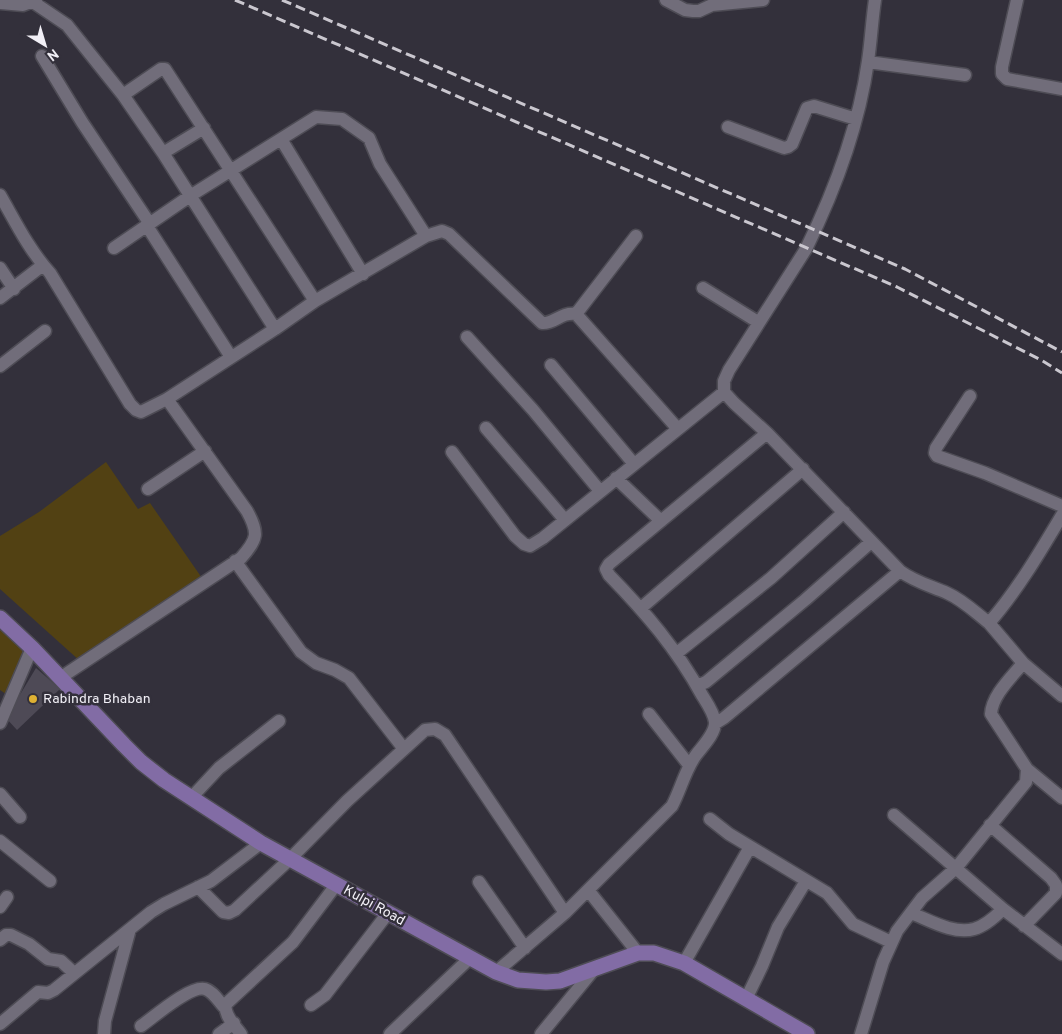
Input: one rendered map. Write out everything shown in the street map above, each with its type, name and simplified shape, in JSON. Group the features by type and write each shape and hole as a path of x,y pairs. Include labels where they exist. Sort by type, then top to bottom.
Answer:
{"main road":[{"name":"Kulpi Road","path":"0,618 32,648 141,762 191,798 261,843 496,972 518,980 546,982 560,980 638,953 654,953 684,963 806,1034"}],"street":[{"path":"666,0 685,10 699,11 712,5 763,0"},
{"path":"870,0 882,0"},
{"path":"875,0 868,62 856,119 841,166 806,249 729,370 724,381 724,392 767,432 900,571 919,583 960,600 989,623 1023,663 1062,696"},
{"path":"1018,0 1002,74 1007,79 1062,89"},
{"path":"0,4 23,5 34,1 67,25 123,94 163,153 275,329"},
{"path":"42,56 231,357"},
{"path":"868,62 965,75"},
{"path":"123,94 163,68 204,128 315,301"},
{"path":"728,127 784,148 792,144 807,108 810,106 856,119"},
{"path":"114,248 190,196 316,117 338,118 369,138 380,164 426,236"},
{"path":"163,153 204,128"},
{"path":"281,139 363,274"},
{"path":"0,195 130,404 141,412 168,399 315,301 426,236 442,231 449,234 542,323 547,324 568,313 576,314 678,429"},
{"path":"576,314 636,236"},
{"path":"0,298 43,265"},
{"path":"0,268 14,288"},
{"path":"703,288 758,322"},
{"path":"0,366 45,331"},
{"path":"467,337 600,491"},
{"path":"551,365 634,464"},
{"path":"452,452 516,536 524,544 530,546 536,544 724,392"},
{"path":"970,396 936,448 938,456 985,473 1062,506"},
{"path":"60,678 235,561 253,545 256,536 254,523 168,399"},
{"path":"486,428 565,520"},
{"path":"716,724 712,712 677,653 641,608 608,575 606,569 609,564 767,432"},
{"path":"148,489 205,451"},
{"path":"641,608 803,469"},
{"path":"616,478 661,521"},
{"path":"677,653 771,578 844,512"},
{"path":"989,623 1001,610 1062,515"},
{"path":"697,686 706,682 798,606 871,542"},
{"path":"235,561 301,652 316,663 335,670 348,678 404,749"},
{"path":"496,972 566,913 672,806 689,765 716,724 900,571"},
{"path":"2,715 32,648"},
{"path":"1023,663 996,698 991,714 1027,769 1062,798"},
{"path":"649,714 689,765"},
{"path":"191,798 219,768 279,721"},
{"path":"198,887 223,912 230,913 290,859 347,801 404,749 426,730 435,729 445,735 566,913"},
{"path":"860,1034 891,942 922,898 956,868 1023,787 1026,782 1027,769"},
{"path":"0,794 20,817"},
{"path":"894,815 1024,926 1062,954"},
{"path":"710,819 729,834 827,893 853,924 891,942"},
{"path":"990,825 1051,878 1056,885 1056,892 1053,897 1024,926"},
{"path":"0,841 50,880"},
{"path":"0,1024 38,992 48,993 54,990 164,904 218,876 261,843"},
{"path":"684,963 750,847"},
{"path":"746,999 778,927 806,881"},
{"path":"479,882 525,948"},
{"path":"225,1008 229,1000 282,953 301,933 336,885"},
{"path":"588,890 638,953"},
{"path":"910,913 953,929 966,930 976,929 1004,909"},
{"path":"312,1005 325,995 388,913"},
{"path":"104,1034 105,1021 130,929"},
{"path":"0,940 6,935 11,935 29,944 48,959 61,962 74,974"},
{"path":"390,1034 470,958"},
{"path":"541,1034 596,967"},
{"path":"141,1026 178,999 201,988 211,992 225,1008 237,1029 219,1034"}],"shaded area":[{"path":"106,462 138,509 150,503 204,581 80,661 0,589 0,536 39,512"},
{"path":"0,627 22,643 27,656 6,694 0,690"}],"building":[{"name":"Rabindra Bhaban","path":"36,668 60,689 17,730 6,718"}],"railway":[{"path":"235,0 897,287 1041,360 1062,373"},
{"path":"282,0 905,269 1062,352"}],"place":[{"name":"Rabindra Bhaban","path":"33,699"}]}
